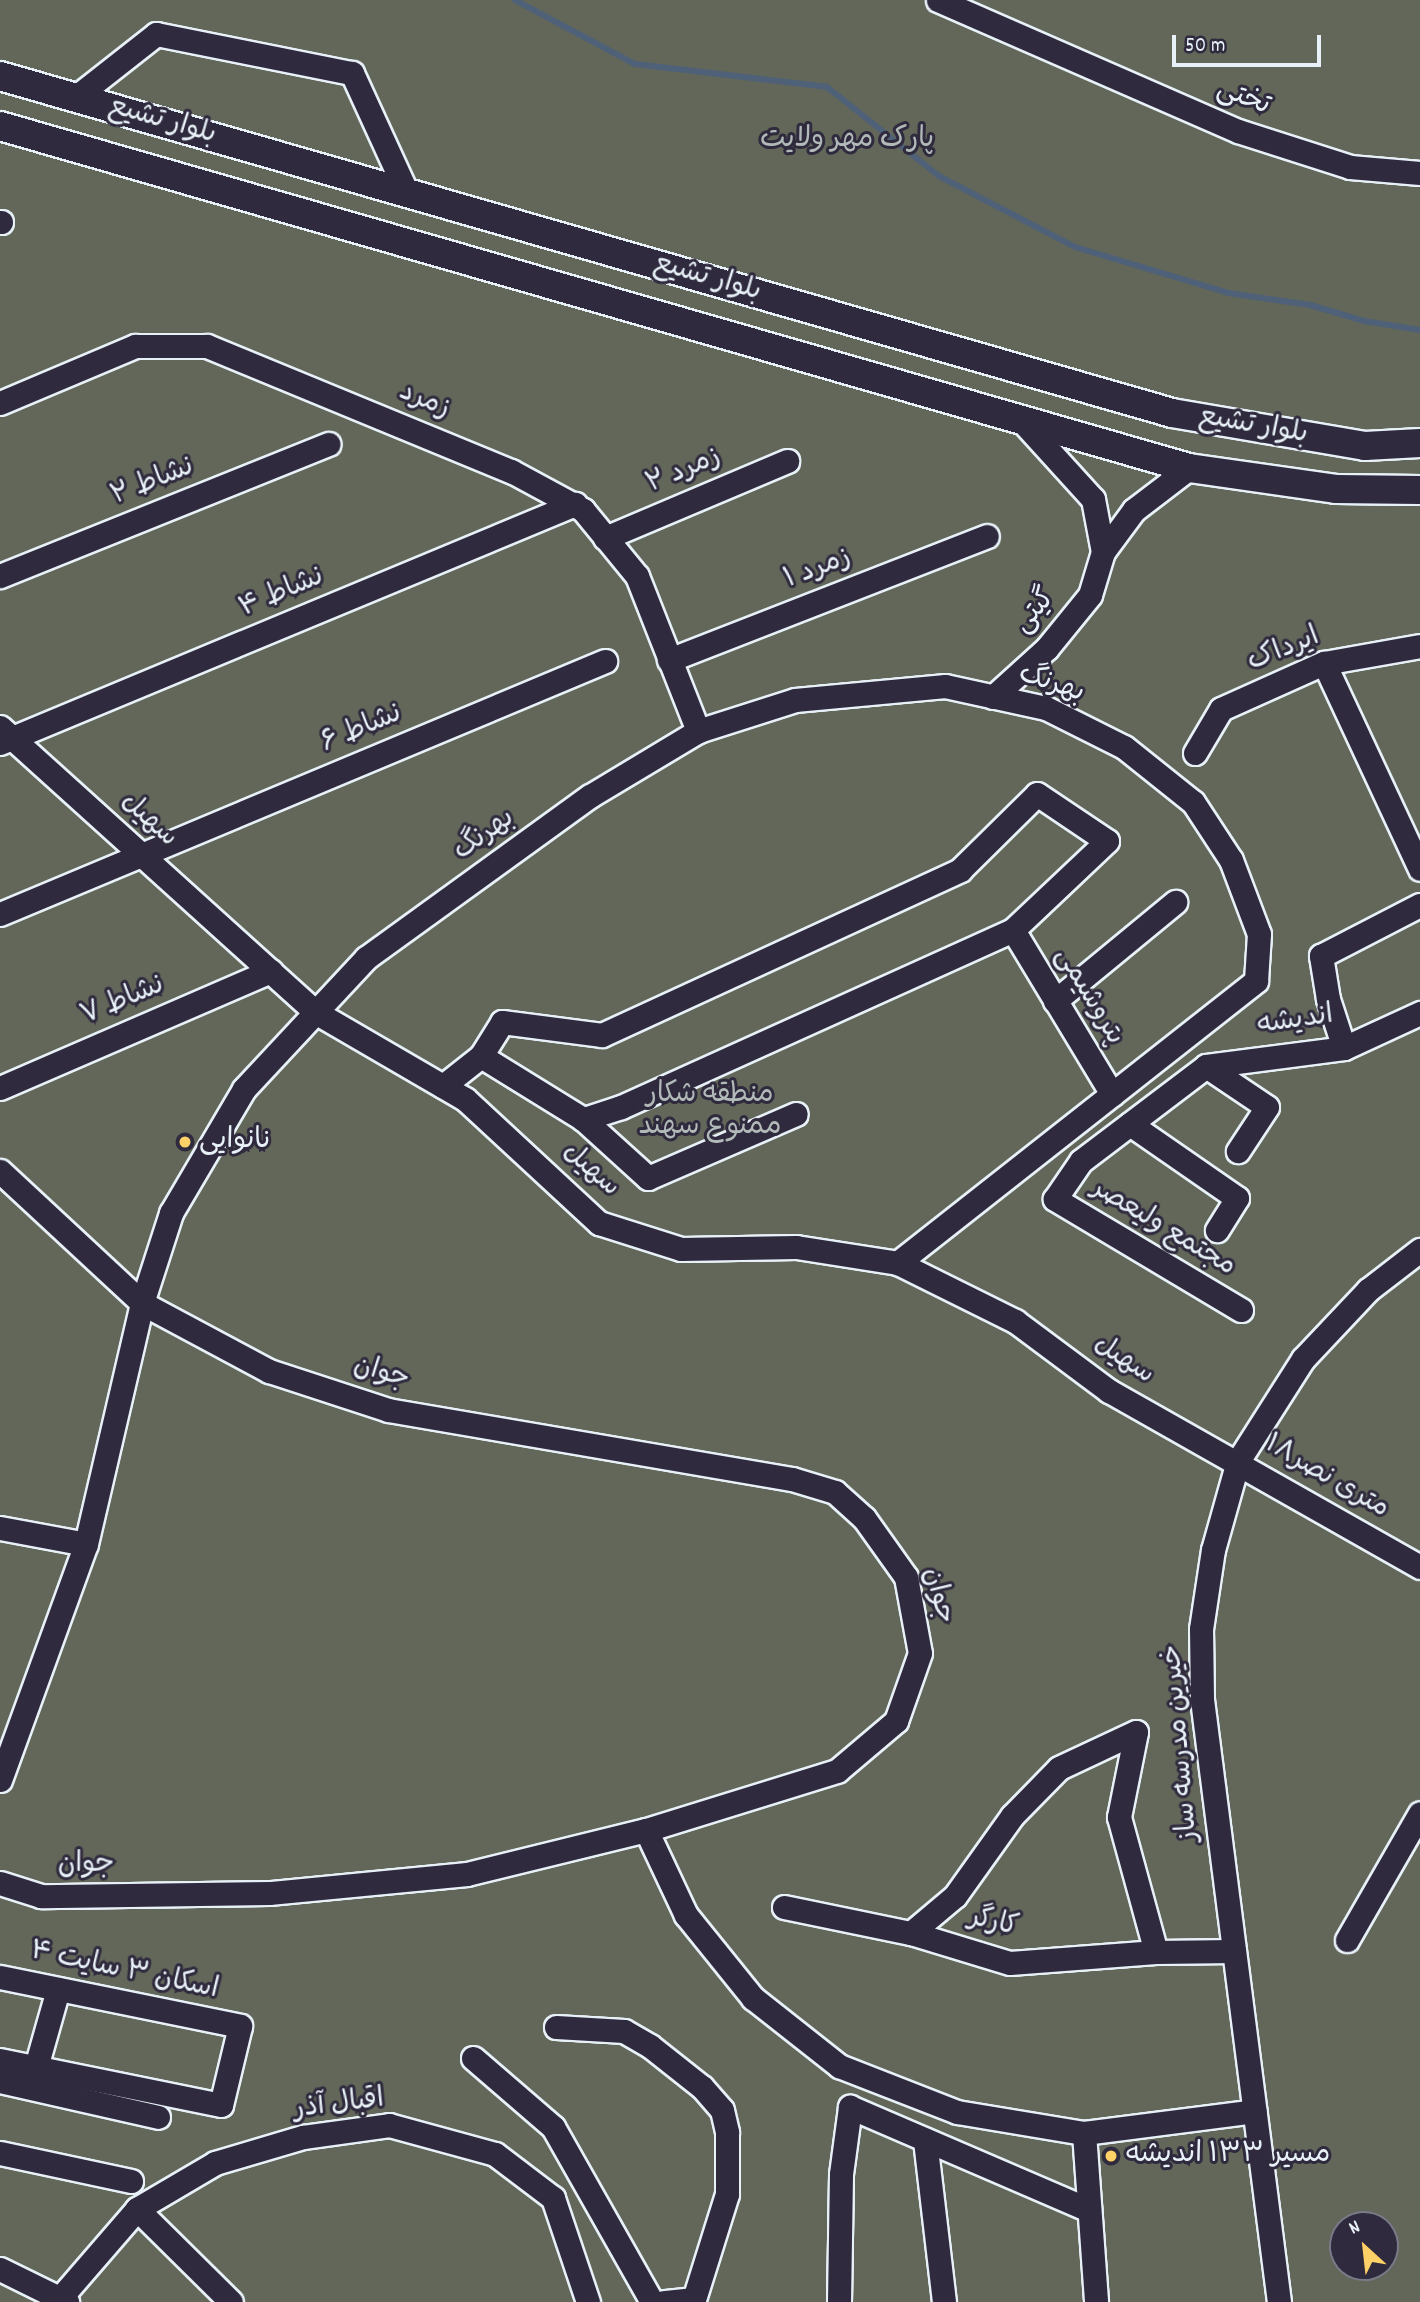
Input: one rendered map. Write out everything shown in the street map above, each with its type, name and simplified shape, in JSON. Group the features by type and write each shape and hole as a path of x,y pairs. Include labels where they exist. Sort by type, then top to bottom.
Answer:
{"main road":[{"name":"بلوار تشیع","path":"0,76 1172,413 1366,446 1420,443"},
{"name":"بلوار تشیع","path":"0,126 1189,468 1336,489 1420,490"}],"street":[{"name":"تختی","path":"938,0 1238,131 1350,167 1420,173"},
{"path":"76,97 156,34 352,73 407,192"},
{"name":"زمرد","path":"0,404 135,346 206,346 512,471 575,504 637,576 698,731"},
{"name":"گیتی","path":"1021,420 1093,499 1103,552"},
{"name":"نشاط ۲","path":"0,576 328,444"},
{"name":"زمرد ۲","path":"605,538 787,461"},
{"name":"گیتی","path":"993,696 1047,648 1090,595 1103,552 1134,510 1189,468"},
{"name":"نشاط ۴","path":"4,736 575,504"},
{"name":"زمرد ۱","path":"669,660 987,536"},
{"name":"ایرداک","path":"1195,752 1221,709 1324,663 1420,646"},
{"name":"نشاط ۶","path":"0,914 606,661"},
{"path":"1324,663 1420,869"},
{"name":"بهرنگ","path":"0,1780 86,1544 142,1303 171,1213 244,1089 366,958 590,796 698,731 795,700 946,686 1046,708 1124,747 1193,802 1231,860 1259,934 1256,981 898,1263"},
{"name":"سهیل","path":"4,736 141,854 317,1013 465,1099 599,1223 681,1249 796,1247 898,1263 1015,1321 1109,1391 1238,1461"},
{"path":"443,1086 481,1056 502,1022 602,1035 948,876 960,870 1037,794 1108,841 1013,930 621,1107 583,1119"},
{"path":"1055,1002 1175,902"},
{"path":"1344,1048 1328,999 1321,956 1420,905"},
{"name":"پتروشیمی","path":"1013,930 1112,1094"},
{"name":"نشاط ۷","path":"0,1088 271,971"},
{"name":"اندیشه","path":"1210,1064 1344,1048 1420,1013"},
{"path":"481,1056 583,1119 648,1178 796,1114"},
{"path":"1210,1064 1267,1107 1238,1151"},
{"name":"مجتمع ولیعصر","path":"1210,1064 1081,1161 1055,1199 1241,1310"},
{"path":"1130,1124 1237,1198 1217,1230"},
{"name":"جوان","path":"0,1171 142,1303 269,1371 388,1410 792,1479 835,1492 863,1518 906,1577 920,1653 896,1721 837,1771 646,1830 467,1874 269,1893 41,1896 0,1883"},
{"name":"خیرین مدرسه ساز","path":"1279,2302 1202,1699 1201,1629 1213,1550 1238,1461 1303,1359 1368,1290 1420,1250"},
{"name":"۱۸متری نصر","path":"1238,1461 1420,1567"},
{"path":"0,1528 86,1544"},
{"path":"911,1933 955,1896 1012,1816 1059,1768 1136,1732 1119,1816 1156,1952"},
{"path":"1347,1940 1420,1813"},
{"path":"646,1830 686,1914 753,1998 839,2066 957,2112 1084,2133 1255,2111"},
{"name":"کارگر","path":"784,1907 911,1933 1010,1963 1156,1952 1234,1951"},
{"name":"اسکان ۳ سایت ۴","path":"0,1977 240,2026 220,2105 36,2067"},
{"path":"0,2060 36,2067 58,1989"},
{"path":"556,2027 624,2031 650,2046 702,2087 722,2110 727,2132 723,2207 694,2300 663,2302"},
{"path":"472,2058 553,2127 652,2302"},
{"path":"0,2081 158,2117"},
{"path":"839,2302 841,2174 849,2107 1089,2210"},
{"name":"اقبال آذر","path":"64,2300 137,2208 215,2163 303,2137 389,2125 495,2154 552,2198 588,2302"},
{"path":"1084,2133 1096,2302"},
{"path":"925,2140 944,2302"},
{"path":"0,2153 131,2181"},
{"path":"137,2208 231,2302"},
{"path":"0,2269 64,2300"}],"green space":[{"name":"منطقه شکار ممنوع سهند","path":"0,0 1420,0 1420,2302 0,2302"}],"waterway":[{"path":"515,0 635,64 827,87 939,176 1075,247 1228,293 1310,305 1364,321 1420,330"}],"place":[{"name":"نانوایی","path":"185,1142"},
{"name":"مسیر ۱۳۳ اندیشه","path":"1111,2156"}],"park label":[{"name":"پارک مهر ولایت","path":"847,141"}]}
